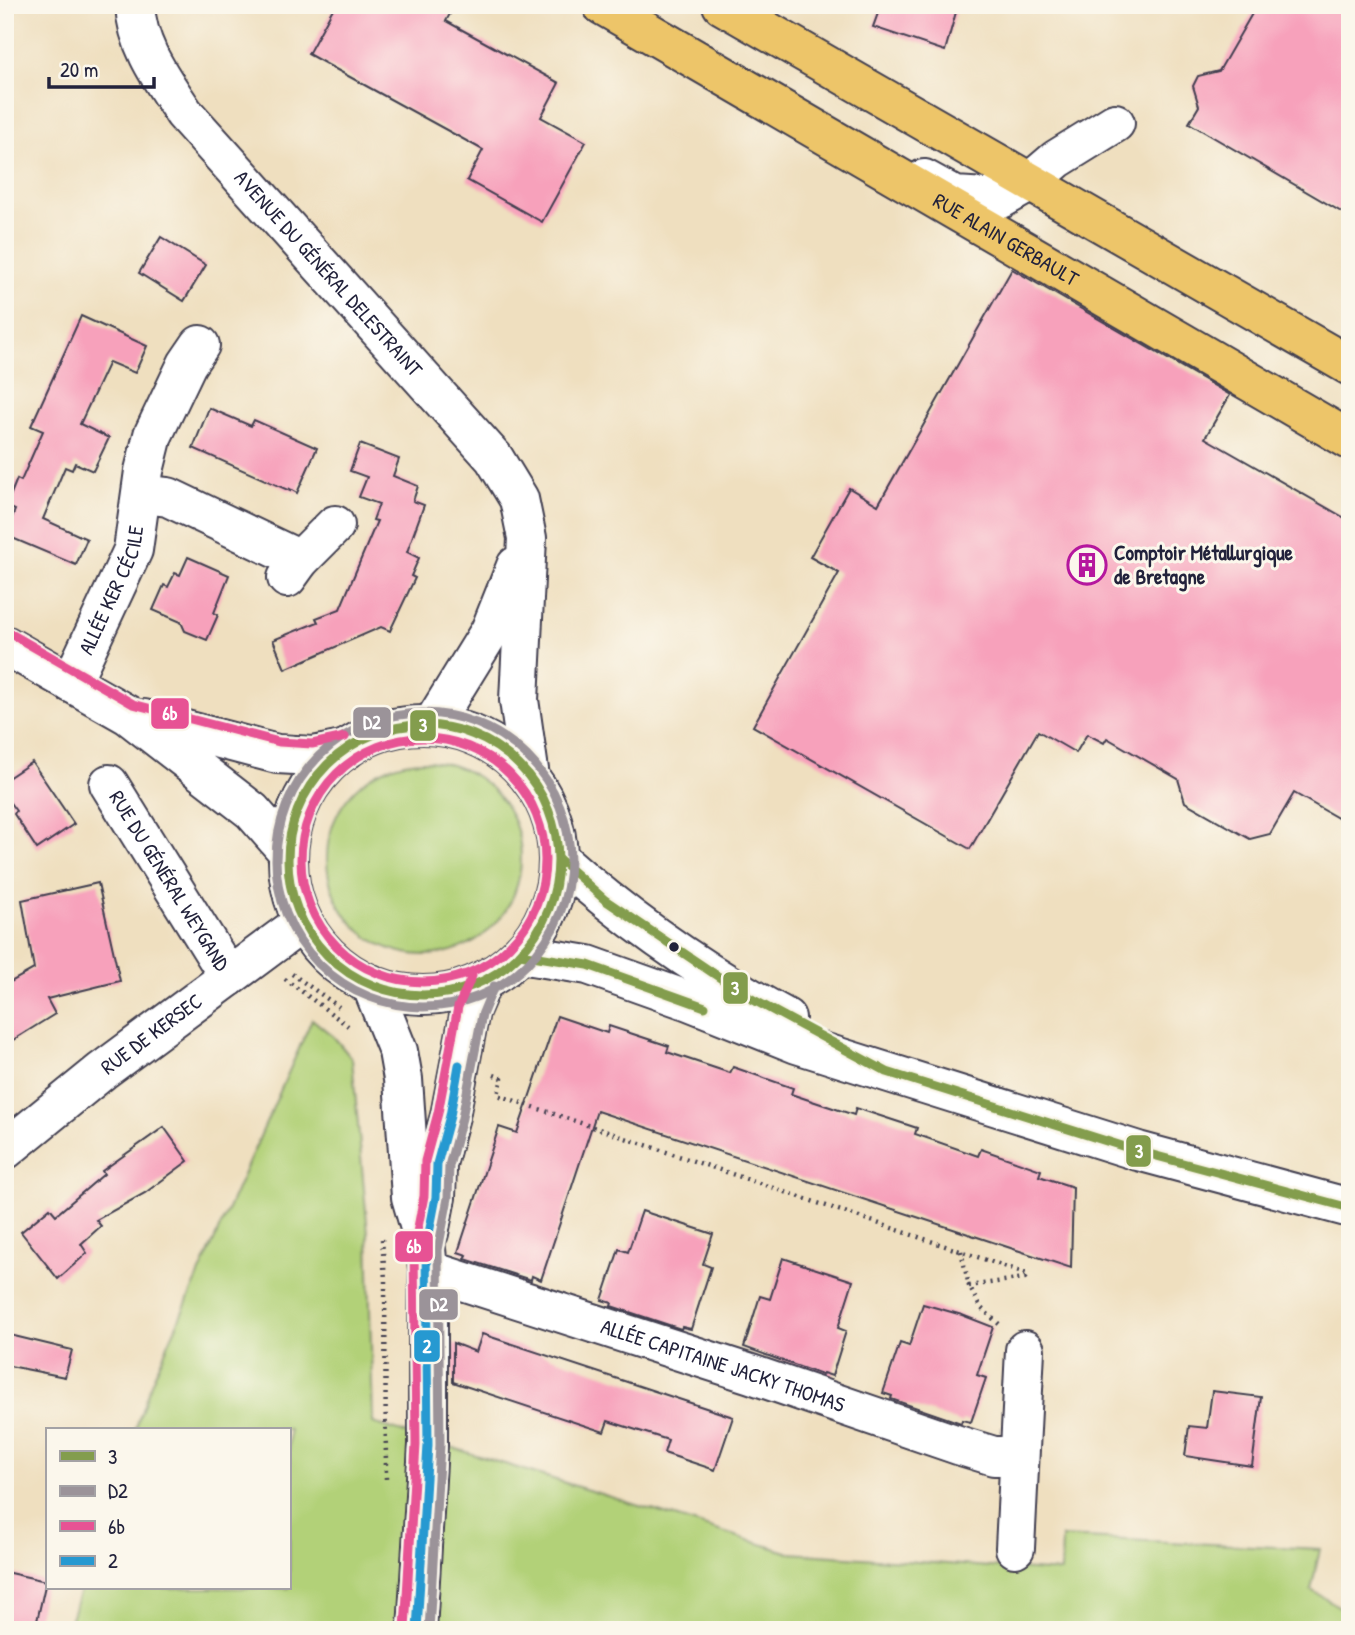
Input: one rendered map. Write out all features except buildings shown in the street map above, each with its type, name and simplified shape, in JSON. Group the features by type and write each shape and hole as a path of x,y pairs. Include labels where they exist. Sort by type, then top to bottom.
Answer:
{"main road":[{"name":"RUE ALAIN GERBAULT","path":"602,5 1350,440"},
{"path":"722,5 1350,366"}],"street":[{"name":"AVENUE DU GÉNÉRAL DELESTRAINT","path":"135,5 136,24 148,58 184,113 494,458 519,499 527,538 519,700 530,777"},
{"name":"RUE ALAIN GERBAULT","path":"663,40 709,56 956,196 1001,199 1029,183 1057,159 1115,123"},
{"name":"ALLÉE KER CÉCILE","path":"71,683 134,550 144,471 153,435 187,364 200,345"},
{"path":"142,494 168,497 293,569 335,525"},
{"path":"432,725 490,631 527,538"},
{"path":"5,645 128,715 252,811 288,852"},
{"path":"128,715 277,754 313,756 346,749"},
{"path":"360,1000 398,993 428,995 456,991 483,981 520,954 541,926 555,894 559,859 555,830 546,802 530,777 503,750 469,732 432,725 387,729 346,749 323,768 305,793 293,821 288,852 291,888 303,922 321,948 343,969 360,1000 398,1051 403,1079 411,1197 427,1259"},
{"name":"RUE DU GÉNÉRAL WEYGAND","path":"109,783 229,977"},
{"path":"559,859 605,900 750,998 887,1072"},
{"name":"RUE DE KERSEC","path":"5,1150 102,1071 303,922"},
{"path":"520,954 588,965 797,1044 1138,1151 1350,1208"},
{"path":"417,1630 428,1445 427,1259 436,1197 437,1164 450,1116 470,1011 483,981"},
{"name":"ALLÉE CAPITAINE JACKY THOMAS","path":"427,1259 958,1445 994,1456 1019,1456"},
{"path":"1015,1548 1025,1350"}],"path":[{"path":"263,952 290,973 360,1000"},
{"path":"263,952 292,985 351,1029"},
{"path":"487,1072 502,1078 498,1095 1028,1273 1025,1278 969,1286"},
{"path":"381,1228 386,1279 386,1488"},
{"path":"961,1251 969,1286 980,1307 1025,1350"}],"green space":[{"path":"424,761 443,762 461,768 493,789 514,821 520,839 520,877 514,895 493,927 461,948 443,954 424,955 405,954 387,948 355,927 334,895 328,877 327,858 328,839 334,821 355,789 387,768 405,762"},
{"path":"312,1019 334,1037 352,1059 368,1233 373,1423 790,1553 1061,1572 1062,1537 1320,1549 1311,1590 1350,1613 1350,1630 67,1630 80,1590 290,1590 290,1428 136,1428 152,1381"}],"transit line":[{"name":"6b","path":"11,634 133,704 279,742 312,744 345,737"},
{"name":"D2","path":"423,713 452,716 479,724 505,738 527,756 545,778 559,804 567,831 570,860 567,889 559,916 545,942 527,964 505,982 479,996 452,1004 423,1007 394,1004 367,996 341,982 319,964 301,942 287,916 279,889 276,860 279,831 287,804 301,778 319,756 341,738 367,724 394,716 423,713"},
{"name":"3","path":"423,725 449,728 475,736 498,748 518,765 535,785 547,808 555,834 558,860 555,886 547,912 535,935 518,955 498,972 475,984 449,992 423,995 397,992 371,984 348,972 328,955 311,935 299,912 291,886 288,860 291,834 299,808 311,785 328,765 348,748 371,736 397,728 423,725"},
{"name":"6b","path":"411,738 435,738 459,743 481,752 510,773 525,792 536,813 543,836 545,860 543,884 536,907 525,928 510,947 481,968 459,977 435,982 411,982 387,977 365,968 345,955 328,938 315,918 306,896 301,872 301,848 306,824 315,802 328,782 345,765 365,752 387,743 411,738"},
{"name":"3","path":"559,859 605,900 750,998 887,1072 1138,1151 1350,1208"},
{"name":"3","path":"520,954 588,965 705,1007"},
{"name":"6b","path":"405,1629 416,1445 414,1248 424,1196 425,1161 438,1113 458,1007 472,976"},
{"name":"D2","path":"429,1630 440,1445 438,1250 448,1198 449,1166 462,1118 482,1015 494,986"},
{"name":"2","path":"417,1630 428,1445 426,1249 436,1197 437,1164 450,1116 459,1065"}],"place":[{"name":"Comptoir Métallurgique de Bretagne","path":"1087,565"}]}
